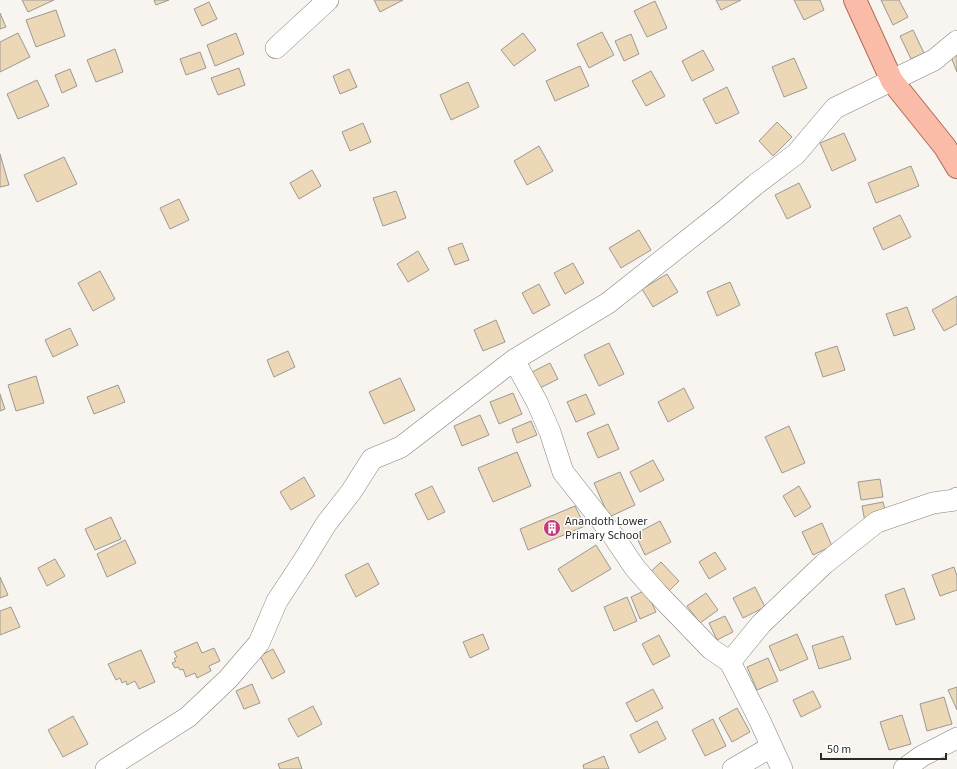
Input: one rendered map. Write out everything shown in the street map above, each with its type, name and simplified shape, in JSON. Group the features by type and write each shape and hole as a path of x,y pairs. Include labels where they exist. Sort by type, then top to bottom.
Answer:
{"main road":[{"path":"855,0 892,81 945,147 957,167"}],"street":[{"path":"276,48 328,0"},
{"path":"106,769 188,717 228,679 258,643 277,601 326,524 351,492 372,459 401,447 514,360 608,303 796,154 836,108 934,60 957,41"},
{"path":"514,360 537,402 550,432 563,472 612,534 635,568 706,644 730,662 782,769"},
{"path":"730,662 761,624 824,564 877,522 933,503 955,500 957,498"},
{"path":"904,769 922,756 957,738"},
{"path":"733,769 771,747"}],"building":[{"path":"22,0 54,0 28,12"},
{"path":"154,0 169,0 156,5"},
{"path":"374,0 403,0 380,12"},
{"path":"716,0 741,0 721,10"},
{"path":"794,0 820,0 824,10 804,20"},
{"path":"881,0 899,0 908,17 893,25"},
{"path":"655,1 667,28 647,37 634,11"},
{"path":"209,2 217,19 202,26 194,9"},
{"path":"56,10 65,36 36,47 26,20"},
{"path":"0,13 6,27 0,29"},
{"path":"913,30 924,53 911,59 900,36"},
{"path":"602,32 614,55 589,68 577,44"},
{"path":"18,33 30,57 0,72 0,42"},
{"path":"236,33 244,54 215,66 207,45"},
{"path":"523,33 536,50 514,66 501,50"},
{"path":"631,34 639,54 624,61 615,41"},
{"path":"115,49 123,72 96,82 87,60"},
{"path":"703,50 714,70 692,81 682,61"},
{"path":"200,52 206,68 186,75 180,59"},
{"path":"957,55 957,72 951,57"},
{"path":"794,58 807,88 784,97 772,67"},
{"path":"580,66 589,86 555,101 546,81"},
{"path":"239,68 245,85 218,95 211,78"},
{"path":"70,69 77,86 62,93 55,75"},
{"path":"349,69 357,87 340,94 333,76"},
{"path":"651,71 665,96 646,106 632,81"},
{"path":"37,80 49,106 18,119 7,94"},
{"path":"468,82 479,107 451,120 440,95"},
{"path":"727,87 739,113 716,124 703,99"},
{"path":"777,122 792,137 773,156 759,141"},
{"path":"363,123 371,142 350,151 342,132"},
{"path":"844,133 856,160 832,171 820,143"},
{"path":"539,146 553,171 527,185 514,161"},
{"path":"0,154 9,185 0,187"},
{"path":"64,157 77,184 37,202 24,175"},
{"path":"911,166 919,186 876,203 868,183"},
{"path":"312,170 321,186 299,199 290,183"},
{"path":"799,183 811,207 787,219 775,195"},
{"path":"396,191 406,218 383,226 373,198"},
{"path":"179,199 189,220 170,229 160,208"},
{"path":"900,215 911,237 883,250 873,228"},
{"path":"639,230 651,250 621,268 609,248"},
{"path":"462,243 469,260 455,265 448,248"},
{"path":"418,251 429,270 408,282 397,264"},
{"path":"573,263 584,283 565,294 554,273"},
{"path":"100,271 115,299 93,311 78,283"},
{"path":"667,274 678,292 653,307 642,289"},
{"path":"730,282 740,305 717,316 707,292"},
{"path":"539,284 550,305 533,314 522,293"},
{"path":"957,296 957,324 944,331 932,310"},
{"path":"907,307 915,329 894,336 886,314"},
{"path":"496,320 505,342 483,351 474,330"},
{"path":"70,328 78,345 53,357 45,340"},
{"path":"609,343 624,374 599,386 584,355"},
{"path":"837,346 845,370 823,377 815,353"},
{"path":"288,351 295,367 274,377 267,360"},
{"path":"550,363 558,379 538,389 530,373"},
{"path":"36,376 44,403 16,411 8,385"},
{"path":"400,378 415,410 384,424 369,392"},
{"path":"118,385 125,402 94,414 87,397"},
{"path":"684,388 694,408 668,422 658,402"},
{"path":"513,393 522,414 499,424 490,402"},
{"path":"0,394 5,409 0,411"},
{"path":"586,394 595,414 576,422 567,402"},
{"path":"480,415 489,435 462,446 454,426"},
{"path":"531,421 537,435 517,443 512,429"},
{"path":"608,424 619,449 598,458 587,433"},
{"path":"789,426 805,463 782,473 765,437"},
{"path":"517,452 531,486 493,502 478,468"},
{"path":"653,460 664,480 640,492 630,472"},
{"path":"620,472 635,505 609,517 594,483"},
{"path":"304,477 315,496 291,510 280,492"},
{"path":"880,479 883,497 861,500 858,482"},
{"path":"432,486 445,512 428,520 415,494"},
{"path":"799,486 811,507 795,517 783,496"},
{"path":"883,502 887,517 865,522 862,506"},
{"name":"Anandoth Lower Primary School","path":"575,506 585,526 528,550 520,529"},
{"path":"111,517 121,539 95,550 85,529"},
{"path":"660,521 671,542 645,555 635,534"},
{"path":"822,523 832,546 813,555 802,532"},
{"path":"125,540 136,563 107,577 97,554"},
{"path":"596,545 611,569 572,592 558,569"},
{"path":"715,552 726,569 709,579 699,562"},
{"path":"55,559 65,576 47,586 38,568"},
{"path":"661,562 679,581 665,595 646,576"},
{"path":"368,563 379,584 356,597 345,575"},
{"path":"954,567 957,576 957,590 940,596 932,575"},
{"path":"0,577 8,595 0,598"},
{"path":"755,587 765,607 743,618 733,598"},
{"path":"904,588 915,619 896,625 885,595"},
{"path":"646,590 656,612 640,619 631,597"},
{"path":"706,593 718,610 700,623 687,606"},
{"path":"627,597 637,621 614,631 604,607"},
{"path":"11,607 20,627 0,635 0,611"},
{"path":"725,616 733,632 717,640 709,623"},
{"path":"483,634 489,649 470,658 463,642"},
{"path":"797,634 808,659 780,671 769,646"},
{"path":"659,635 670,656 653,665 642,644"},
{"path":"843,636 851,659 819,669 812,646"},
{"path":"197,642 202,653 214,648 220,661 209,666 211,671 197,678 195,673 186,677 183,669 180,670 178,667 175,668 172,663 176,661 174,659 177,657 174,652"},
{"path":"273,649 285,672 272,679 260,656"},
{"path":"141,650 155,682 139,689 135,681 127,685 126,681 122,683 120,678 116,680 108,664"},
{"path":"768,658 778,681 757,690 747,667"},
{"path":"252,684 260,703 244,709 236,691"},
{"path":"957,687 957,710 948,690"},
{"path":"653,689 663,708 636,722 626,703"},
{"path":"813,691 821,707 801,717 793,700"},
{"path":"944,697 952,724 927,731 920,704"},
{"path":"313,706 322,724 298,737 288,719"},
{"path":"737,708 750,732 732,742 719,718"},
{"path":"902,715 911,744 889,750 880,722"},
{"path":"73,716 88,744 63,757 48,730"},
{"path":"713,719 726,746 705,756 692,730"},
{"path":"657,721 666,739 639,753 630,735"},
{"path":"604,756 609,769 584,769 583,765"},
{"path":"298,757 302,769 280,769 278,764"}],"place":[{"name":"Anandoth Lower Primary School","path":"552,528"}]}
